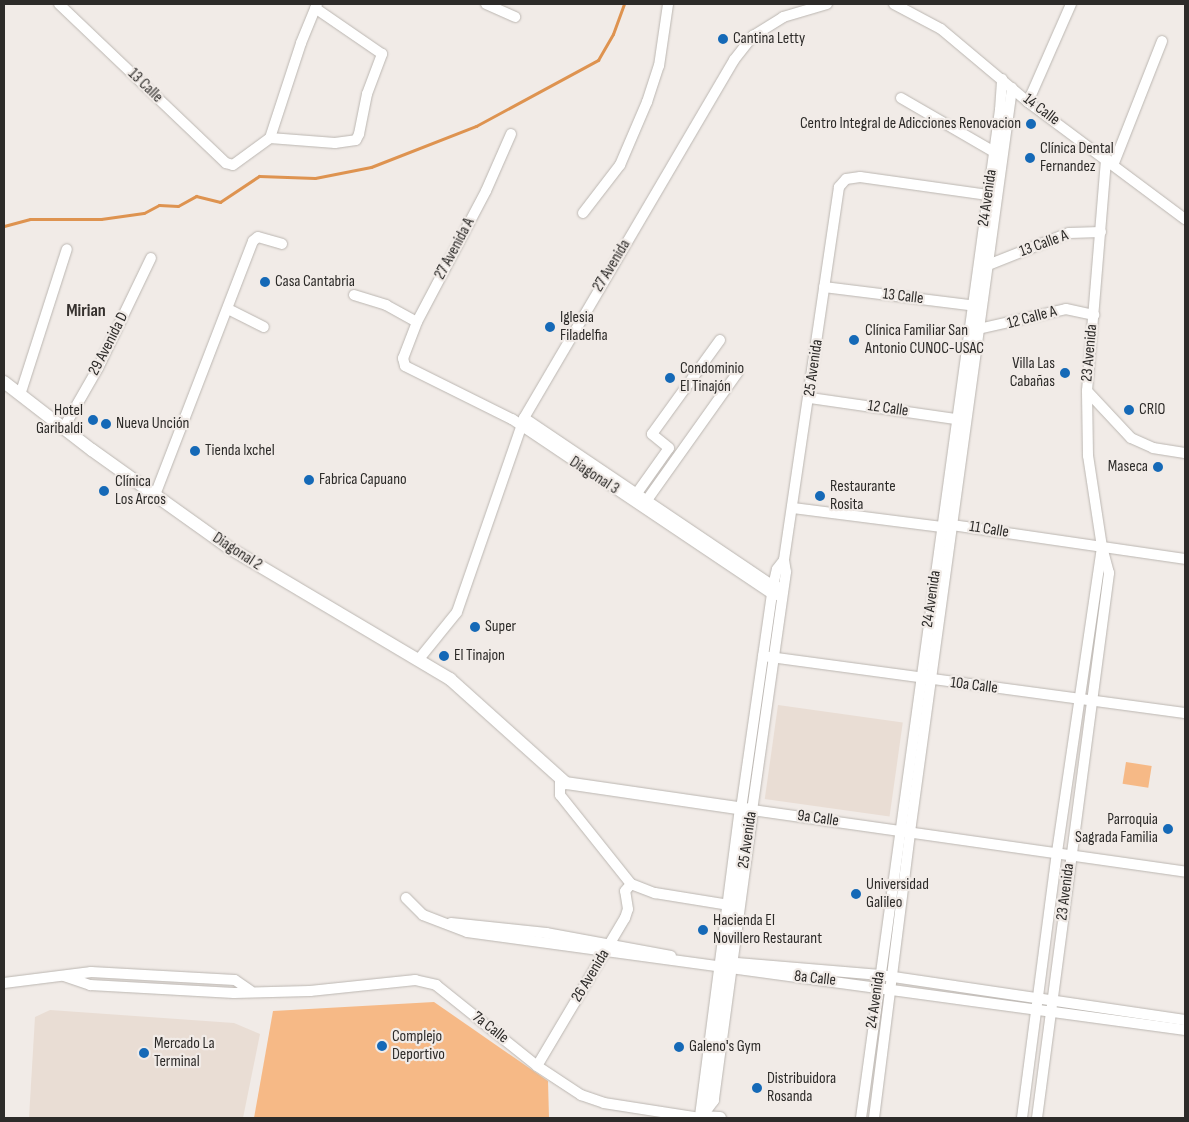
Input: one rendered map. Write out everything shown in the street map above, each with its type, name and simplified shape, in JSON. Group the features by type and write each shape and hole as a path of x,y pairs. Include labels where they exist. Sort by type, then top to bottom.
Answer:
{"main road":[{"name":"Diagonal 2","path":"4,382 63,429 268,572 419,659 480,705"},
{"name":"9a Calle","path":"480,705 560,779 582,786 747,809"},
{"name":"25 Avenida","path":"726,965 729,905 747,809"},
{"name":"25 Avenida","path":"700,1118 713,1100 726,965 747,809"},
{"name":"7a Calle","path":"700,1118 720,1118"}],"street":[{"name":"13 Calle","path":"59,4 226,163 233,165 270,138"},
{"path":"486,4 516,17"},
{"path":"583,213 620,165 647,102 659,66 668,4"},
{"path":"787,4 798,8 827,4"},
{"name":"14 Calle","path":"894,4 941,29 1028,102 1110,160 1185,219"},
{"path":"1028,102 1071,4"},
{"path":"316,6 382,54 368,94 356,140 335,143 270,138 316,6"},
{"name":"27 Avenida","path":"419,659 457,612 522,422 734,60 753,36 782,16 798,8"},
{"name":"23 Avenida","path":"1022,1118 1035,1008 1102,547 1103,534 1088,456 1087,391 1101,232 1110,160 1162,41"},
{"name":"24 Avenida","path":"861,1118 878,986 905,831 962,420 977,306 1002,79"},
{"name":"24 Avenida","path":"977,306 988,264 1012,88"},
{"path":"900,98 994,152"},
{"name":"27 Avenida A","path":"403,364 417,322 490,183 511,134"},
{"name":"25 Avenida","path":"747,809 778,591 810,398 838,192 846,179 860,177 988,195"},
{"name":"13 Calle A","path":"988,264 1069,233 1101,232"},
{"path":"155,495 256,238 282,244"},
{"path":"20,395 67,249"},
{"name":"29 Avenida D","path":"63,429 102,360 151,258"},
{"name":"13 Calle","path":"824,287 977,306"},
{"path":"354,295 386,306 417,322"},
{"name":"12 Calle A","path":"974,330 1066,308 1094,314"},
{"path":"228,309 264,327"},
{"path":"637,493 669,448 652,434 720,340"},
{"name":"Diagonal 3","path":"403,364 411,372 522,422 637,493 778,591"},
{"path":"647,500 738,372"},
{"path":"1087,391 1131,438 1145,446 1185,453"},
{"name":"12 Calle","path":"810,398 962,420"},
{"name":"Diagonal 3","path":"522,422 778,591"},
{"name":"11 Calle","path":"793,508 947,526 1185,559"},
{"name":"23 Avenida","path":"1037,1118 1052,1011 1070,854 1093,700 1109,573 1102,547"},
{"name":"10a Calle","path":"769,656 926,680 1185,713"},
{"path":"560,779 560,794 631,884 655,893 729,905"},
{"name":"9a Calle","path":"747,809 1057,852 1185,872"},
{"name":"24 Avenida","path":"874,1118 892,976 905,831"},
{"name":"26 Avenida","path":"538,1066 627,913 625,891 631,884"},
{"name":"8a Calle","path":"406,898 423,915 447,923 726,965 1185,1030"},
{"name":"8a Calle","path":"726,965 892,976 1185,1020"},
{"name":"7a Calle","path":"4,983 91,972 235,980 251,991 310,991 415,980 436,986 564,1086 604,1103 700,1118"}],"shaded area":[{"path":"778,705 903,723 890,817 765,799"},
{"path":"1126,762 1152,766 1148,788 1123,784"},
{"name":"Complejo Deportivo","path":"434,1002 548,1081 549,1118 254,1118 273,1011"},
{"name":"Mercado La Terminal","path":"50,1010 234,1023 260,1034 243,1118 29,1118 35,1017"}],"waterway":[{"path":"4,226 30,219 101,219 144,213 159,205 178,206 196,196 220,202 259,176 315,178 371,167 476,126 598,60 613,34 624,4"}],"place":[{"name":"Cantina Letty","path":"723,39"},
{"name":"Centro Integral de Adicciones Renovacion","path":"1031,124"},
{"name":"Clínica Dental Fernandez","path":"1030,158"},
{"name":"Casa Cantabria","path":"265,282"},
{"name":"Iglesia Filadelfia","path":"550,327"},
{"name":"Clínica Familiar San Antonio CUNOC-USAC","path":"854,340"},
{"name":"Villa Las Cabañas","path":"1065,373"},
{"name":"Condominio El Tinajón","path":"670,378"},
{"name":"CRIO","path":"1129,410"},
{"name":"Hotel Garibaldi","path":"93,420"},
{"name":"Nueva Unción","path":"106,424"},
{"name":"Tienda Ixchel","path":"195,451"},
{"name":"Maseca","path":"1158,467"},
{"name":"Fabrica Capuano","path":"309,480"},
{"name":"Clínica Los Arcos","path":"104,491"},
{"name":"Restaurante Rosita","path":"820,496"},
{"name":"Super","path":"475,627"},
{"name":"El Tinajon","path":"444,656"},
{"name":"Parroquia Sagrada Familia","path":"1168,829"},
{"name":"Universidad Galileo","path":"856,894"},
{"name":"Hacienda El Novillero Restaurant","path":"703,930"},
{"name":"Complejo Deportivo","path":"382,1046"},
{"name":"Galeno's Gym","path":"679,1047"},
{"name":"Mercado La Terminal","path":"144,1053"},
{"name":"Distribuidora Rosanda","path":"757,1088"}],"district":[{"name":"Mirian","path":"86,311"}]}
